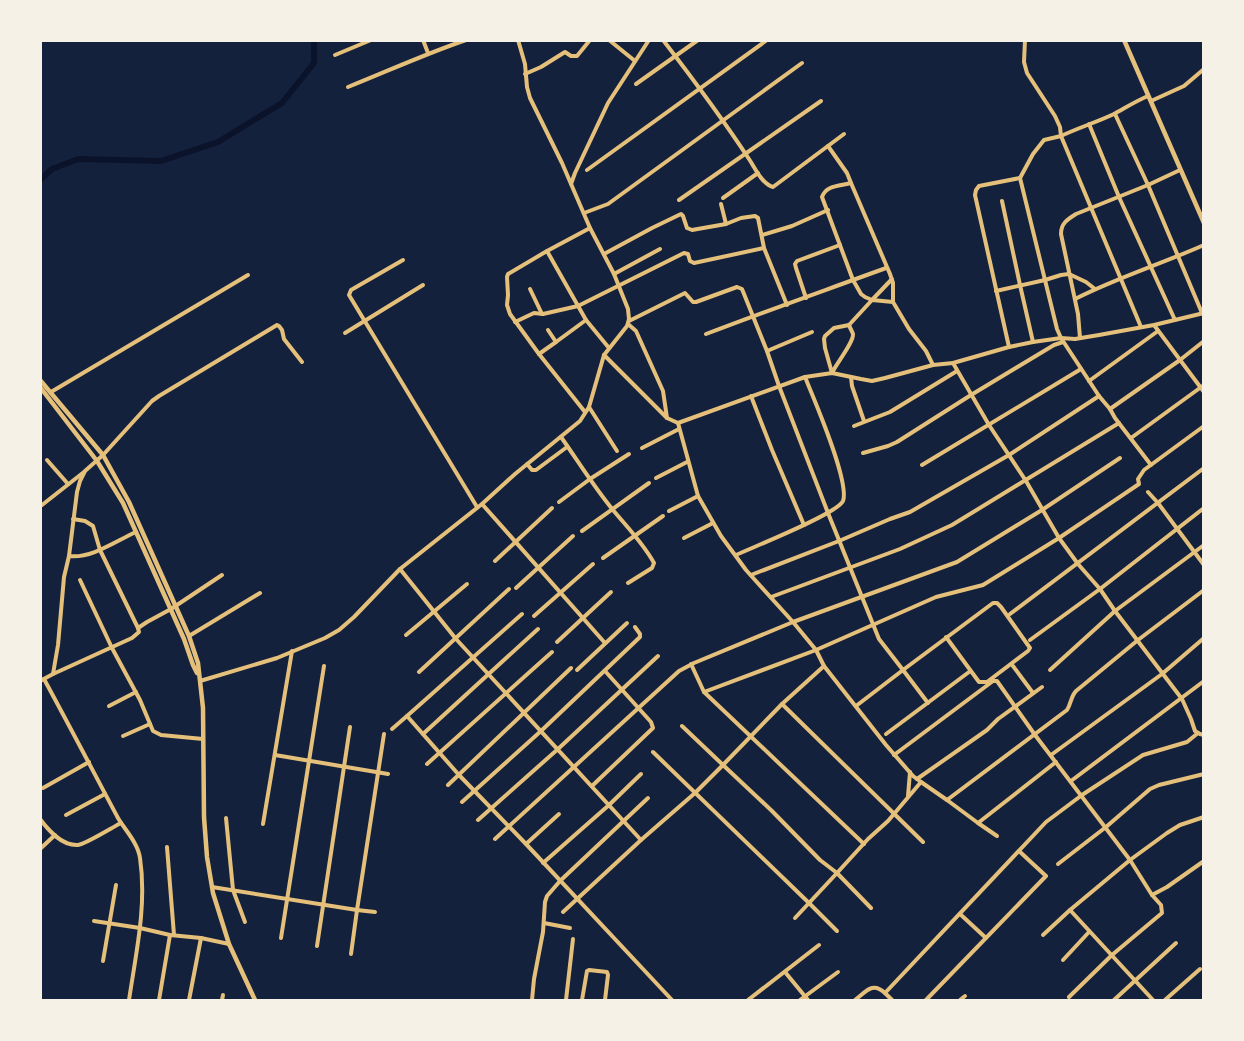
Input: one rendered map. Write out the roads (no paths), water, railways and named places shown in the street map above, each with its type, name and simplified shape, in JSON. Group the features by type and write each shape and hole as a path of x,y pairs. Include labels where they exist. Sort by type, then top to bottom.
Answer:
{"street":[{"path":"334,55 371,40"},
{"path":"423,40 428,53"},
{"path":"348,87 428,53 466,40"},
{"path":"518,40 525,64 530,98 590,228 614,274 628,309 628,323 636,332 663,391 667,418"},
{"path":"525,74 565,52 571,56 577,56 590,40"},
{"path":"609,40 635,61"},
{"path":"571,185 608,103 649,40"},
{"path":"663,40 767,185 773,187 844,134"},
{"path":"636,84 698,40"},
{"path":"587,170 767,40"},
{"path":"1025,40 1024,62 1027,73 1060,127 1061,136 1090,208 1141,327"},
{"path":"1124,40 1203,222"},
{"path":"584,213 608,204 802,63"},
{"path":"1151,465 1099,396 1062,340 1057,329 1020,178 1033,154 1044,140 1061,136 1115,113 1128,105 1184,86 1203,69"},
{"path":"679,200 821,101"},
{"path":"604,355 667,418 678,423 805,377 832,373 872,381 1033,342 1099,335 1203,313 1115,113"},
{"path":"1089,124 1175,320"},
{"path":"828,146 852,183 892,279 893,302 933,365"},
{"path":"1080,338 1061,228 1066,220 1076,214 1180,170"},
{"path":"723,198 758,173"},
{"path":"1009,347 975,195 979,186 1020,178"},
{"path":"852,183 829,187 822,197 853,280 861,294 872,300 893,302"},
{"path":"1002,201 1033,342"},
{"path":"721,204 726,224"},
{"path":"762,235 792,226 828,210"},
{"path":"604,254 681,214 687,228 692,230 755,216 758,218 764,248 787,305"},
{"path":"585,412 510,314 507,304 507,277 514,270 590,228"},
{"path":"807,298 795,264 797,261 840,245"},
{"path":"1075,299 1203,245"},
{"path":"515,322 534,313 543,314 578,306 684,253 688,254 690,261 694,263 764,248"},
{"path":"614,274 660,249"},
{"path":"547,251 586,320 609,348"},
{"path":"403,260 351,290 350,298 477,507"},
{"path":"706,334 886,268"},
{"path":"996,291 1069,274 1078,277 1095,289"},
{"path":"51,392 248,275"},
{"path":"832,373 825,348 825,336 834,328 849,325 892,279"},
{"path":"345,333 423,285"},
{"path":"200,681 277,658 339,630 400,569 482,504 580,421 589,406 604,355 628,323 685,293 693,302 696,302 738,286 742,289 754,316 828,513 879,639 928,703"},
{"path":"530,289 543,314"},
{"path":"539,354 586,320"},
{"path":"42,505 104,455 152,401 277,325 282,330 284,339 302,362"},
{"path":"832,373 852,342 853,334 849,325"},
{"path":"1154,325 1202,386 1203,392"},
{"path":"548,330 556,342"},
{"path":"1089,381 1158,331"},
{"path":"767,351 812,332"},
{"path":"863,453 897,442 1062,340"},
{"path":"1110,410 1203,341"},
{"path":"953,363 1059,538 1182,699 1195,731 1203,735"},
{"path":"922,465 1081,369"},
{"path":"854,426 890,412 957,371"},
{"path":"736,555 828,513 840,506 844,499 838,463 805,377"},
{"path":"851,377 864,422"},
{"path":"40,380 104,455 129,502 189,636 198,663 198,675"},
{"path":"1131,438 1202,386"},
{"path":"40,387 97,461 123,503 198,675 203,708 204,817 212,887 229,944 255,1000"},
{"path":"751,396 804,525"},
{"path":"751,575 910,513 1009,455 1099,396"},
{"path":"589,406 617,451"},
{"path":"678,423 698,496 713,523 751,575 816,650 824,666 910,772 997,836"},
{"path":"771,597 900,549 952,525 1119,423"},
{"path":"704,692 816,650 936,597 983,585 1059,538 1139,484 1139,476 1151,465 1203,426"},
{"path":"642,448 679,429"},
{"path":"560,437 654,563 654,566 628,583"},
{"path":"527,464 532,470 536,470 567,447"},
{"path":"560,502 629,454"},
{"path":"495,838 677,672 691,664 793,622 957,562 1042,510 1120,458"},
{"path":"47,460 68,484"},
{"path":"656,478 687,462"},
{"path":"1010,614 1203,468"},
{"path":"53,674 77,492 85,471"},
{"path":"582,531 649,483"},
{"path":"1148,492 1203,565"},
{"path":"669,511 698,496"},
{"path":"482,504 605,643"},
{"path":"495,561 552,508"},
{"path":"1030,640 1100,589 1203,508"},
{"path":"603,558 663,516"},
{"path":"74,519 85,521 93,526 100,550 139,632 112,648 42,680 140,856 143,891 129,1000"},
{"path":"684,538 713,523"},
{"path":"69,556 77,557 100,550 136,532"},
{"path":"516,588 573,536"},
{"path":"1050,670 1115,612 1203,545"},
{"path":"534,616 593,564"},
{"path":"400,569 456,639 640,840"},
{"path":"138,628 222,575"},
{"path":"80,580 153,731 161,735 202,739"},
{"path":"406,635 467,584"},
{"path":"419,672 509,589"},
{"path":"947,800 1067,710 1076,691 1203,590"},
{"path":"557,642 611,592"},
{"path":"189,636 260,593"},
{"path":"856,706 946,637 993,603 997,603 1030,648 987,682 979,682 946,637"},
{"path":"392,729 522,614"},
{"path":"576,669 627,623"},
{"path":"462,802 640,637 635,627"},
{"path":"423,734 538,629"},
{"path":"1051,755 1162,674 1203,638"},
{"path":"263,824 292,651"},
{"path":"427,764 552,652"},
{"path":"478,820 658,656"},
{"path":"691,664 704,692 864,844"},
{"path":"281,938 324,666"},
{"path":"563,912 640,840 695,793 782,704 824,666"},
{"path":"1013,666 1033,693"},
{"path":"448,785 571,668"},
{"path":"592,786 653,728 651,722 605,671"},
{"path":"886,734 969,672"},
{"path":"894,755 993,681 997,681 1130,860 1161,905 1162,913 1112,955 1069,997"},
{"path":"1071,781 1203,681"},
{"path":"795,918 894,813 919,780 1042,687"},
{"path":"109,706 136,692"},
{"path":"782,704 923,842"},
{"path":"407,716 459,775 672,1000"},
{"path":"123,736 150,724"},
{"path":"682,726 871,908"},
{"path":"317,946 350,727"},
{"path":"885,993 1046,822 1143,755 1187,742 1198,733"},
{"path":"351,954 384,734"},
{"path":"652,752 837,931"},
{"path":"275,755 388,774"},
{"path":"43,788 89,762"},
{"path":"978,823 1056,762"},
{"path":"908,797 910,772"},
{"path":"543,863 641,774"},
{"path":"1058,864 1150,789 1203,774"},
{"path":"66,815 105,794"},
{"path":"532,1000 547,896 648,798"},
{"path":"526,844 559,814"},
{"path":"1043,935 1070,909 1130,860 1180,825 1203,817"},
{"path":"226,818 233,890 245,922"},
{"path":"40,819 66,843 80,845 121,823"},
{"path":"40,849 55,835"},
{"path":"159,1000 172,935 168,847"},
{"path":"926,1000 1046,876 1019,851"},
{"path":"1152,895 1203,861"},
{"path":"103,961 116,885"},
{"path":"212,887 375,912"},
{"path":"1070,909 1153,1000"},
{"path":"960,914 986,938"},
{"path":"94,921 229,944"},
{"path":"544,922 570,928"},
{"path":"1063,960 1089,932"},
{"path":"189,1000 201,938"},
{"path":"566,1000 573,939"},
{"path":"1114,1000 1176,943"},
{"path":"748,1000 819,945"},
{"path":"582,1000 587,971 590,969 607,972 609,975 605,1000"},
{"path":"1165,1000 1200,969"},
{"path":"785,972 807,999"},
{"path":"801,1000 807,999 838,972"},
{"path":"855,1000 867,990 875,987 878,987 892,1000"},
{"path":"960,1000 965,996"}],"waterway":[{"path":"40,180 52,169 78,159 161,161 218,142 282,103 314,63 314,40"}]}
